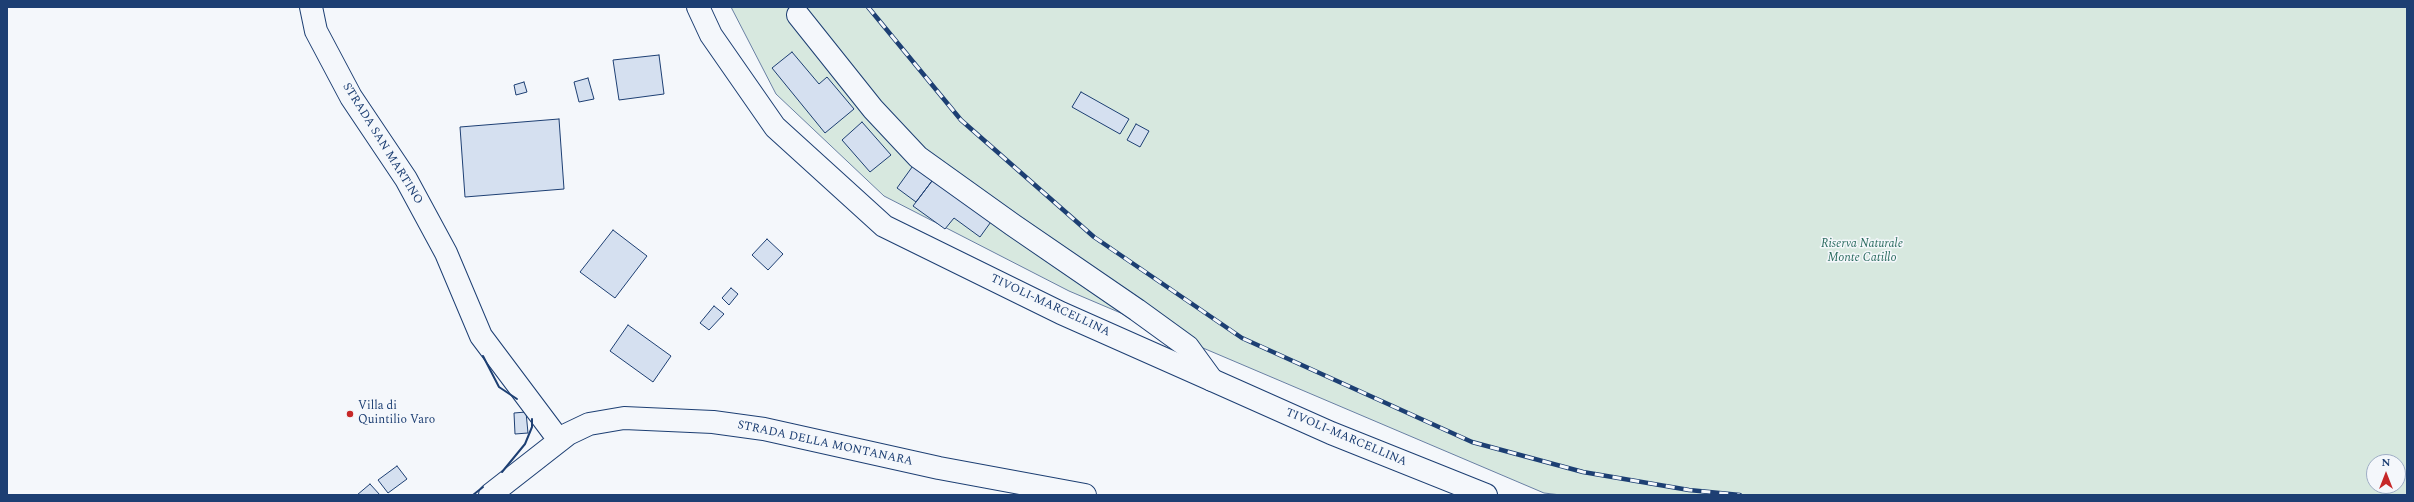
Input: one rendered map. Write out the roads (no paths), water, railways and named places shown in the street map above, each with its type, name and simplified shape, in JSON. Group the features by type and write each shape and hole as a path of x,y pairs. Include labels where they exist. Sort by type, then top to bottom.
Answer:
{"street":[{"name":"STRADA SAN MARTINO","path":"311,7 316,31 351,97 406,179 446,253 481,336 559,440"},
{"name":"TIVOLI-MARCELLINA","path":"698,7 711,35 775,127 884,226 1061,313 1331,433 1486,495"},
{"path":"798,15 873,109 918,157 1188,347 1212,380"},
{"name":"STRADA DELLA MONTANARA","path":"490,495 559,440 589,424 614,419 642,418 713,422 787,434 932,466 1085,495"}],"railway":[{"path":"868,7 961,120 1094,237 1242,338 1472,442 1583,472 1689,490 1740,495"}],"place":[{"name":"Villa di Quintilio Varo","path":"350,414"}],"park label":[{"name":"Riserva Naturale Monte Catillo","path":"1862,252"}]}
